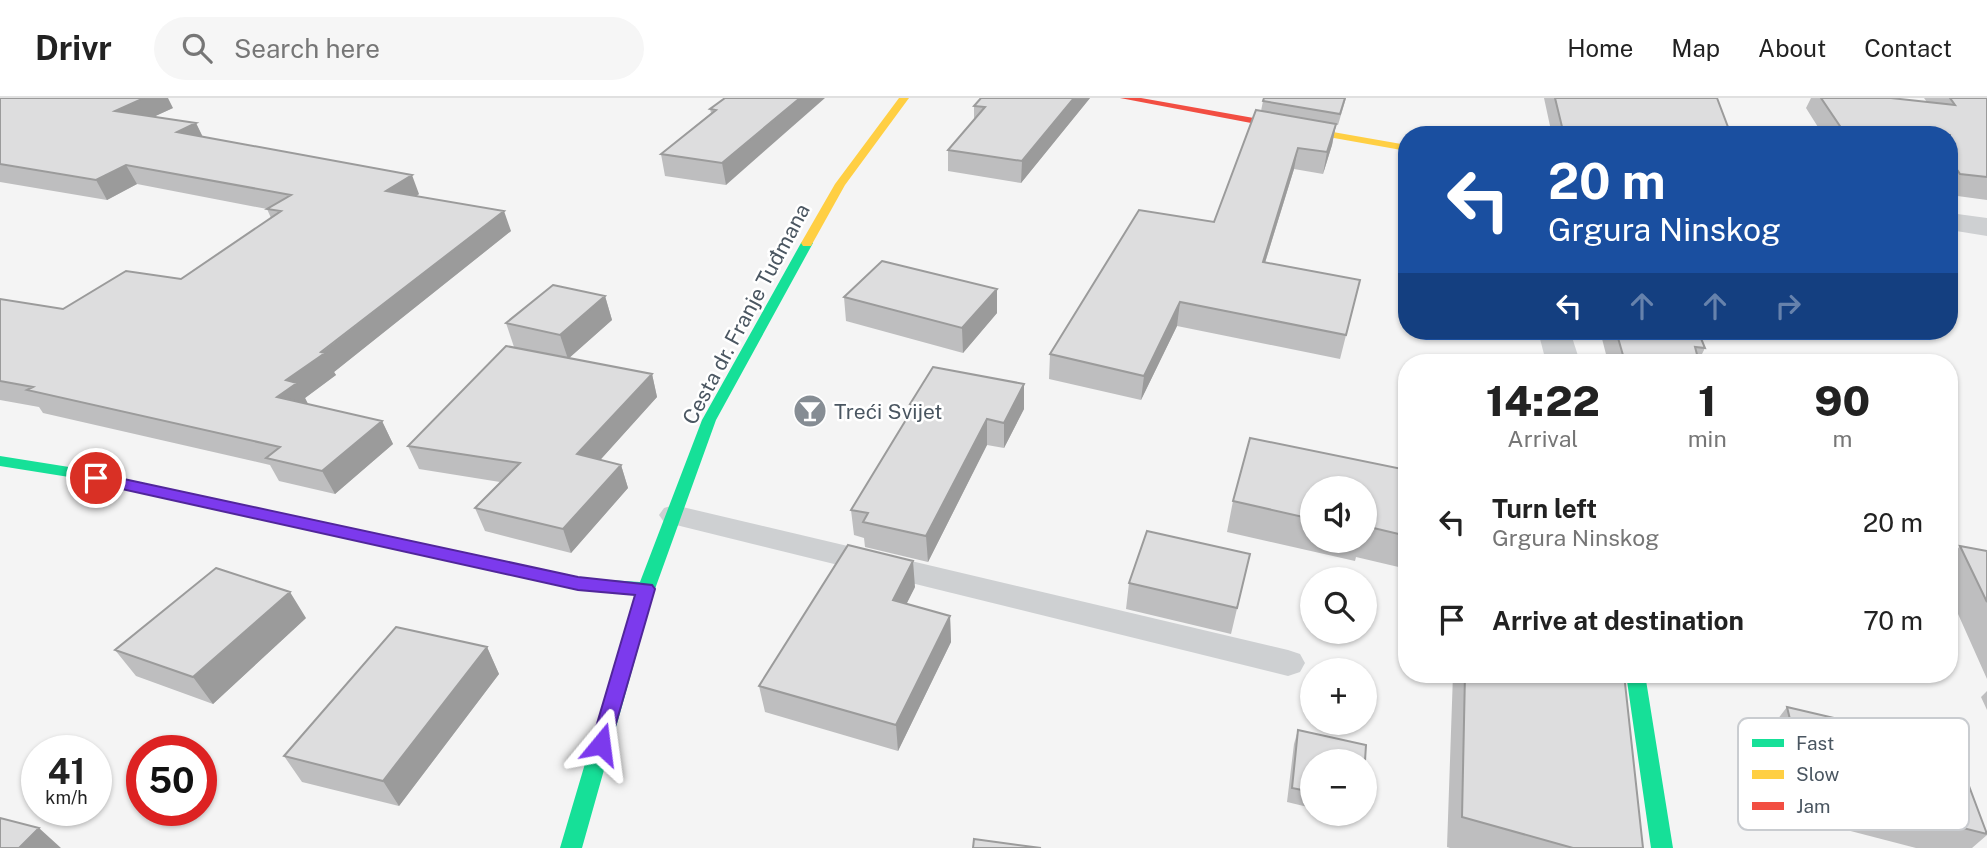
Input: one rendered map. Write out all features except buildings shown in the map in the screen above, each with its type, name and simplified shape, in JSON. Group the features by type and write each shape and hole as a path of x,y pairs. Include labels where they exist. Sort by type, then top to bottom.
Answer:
{"main road":[{"name":"Cesta dr. Franje Tuđmana","path":"571,848 646,589 709,420 840,184 904,98"},
{"path":"1125,98 1398,146"},
{"path":"0,461 82,475 578,584 646,589"},
{"path":"1636,683 1662,848"}],"street":[{"path":"1958,223 1987,227"}],"lane":[{"path":"674,515 1288,663"}],"traffic: fast":[{"path":"571,848 646,589 709,420 807,243"},
{"path":"0,461 69,472 578,584 646,589"},
{"path":"1636,683 1662,848"}],"traffic: slow":[{"path":"807,243 840,184 904,98"},
{"path":"1293,128 1398,146"}],"traffic: jam":[{"path":"1125,98 1293,128"}],"place":[{"name":"Treći Svijet","path":"810,411"}],"route":[{"path":"96,478 578,584 646,589 601,744"}]}
